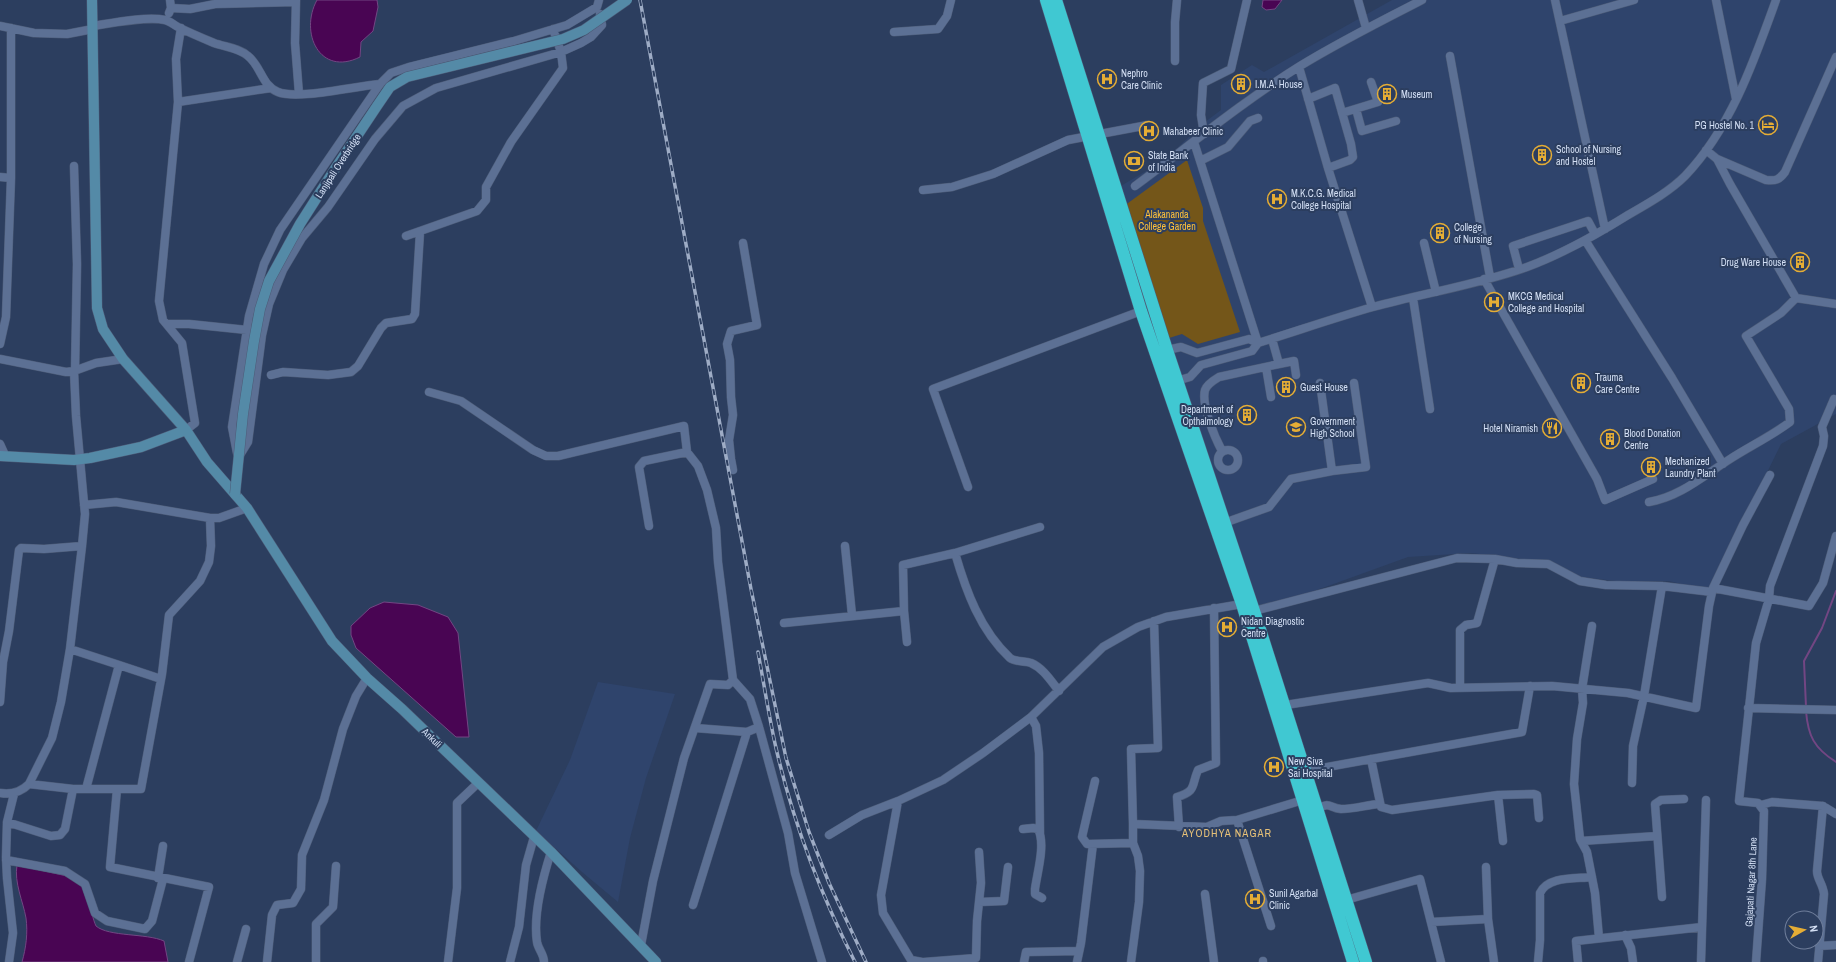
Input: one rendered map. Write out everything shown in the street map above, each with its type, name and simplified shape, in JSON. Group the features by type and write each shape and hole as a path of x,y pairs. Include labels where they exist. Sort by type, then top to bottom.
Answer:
{"highway":[{"path":"1046,0 1086,136 1141,311 1155,353 1171,382 1224,523 1247,606"},
{"path":"1056,0 1167,350 1171,382 1247,606 1279,706 1303,800 1353,962"},
{"path":"1279,706 1305,771 1366,962"}],"main road":[{"name":"Ankuli","path":"92,0 97,308 103,329 123,359 186,430 207,462 247,508 332,641 366,678 402,709 551,852 656,962"},
{"name":"Lanjipali Overbridge","path":"235,494 238,458 254,341 260,309 269,281 334,169 390,88 406,77 563,39 584,30 627,0"},
{"path":"3,456 37,459 80,459 141,447 186,430"}],"street":[{"path":"894,32 938,29 947,16 951,0"},
{"path":"1175,61 1175,22 1177,0"},
{"path":"1204,134 1201,115 1203,83 1231,69 1246,0"},
{"path":"1358,0 1366,28"},
{"path":"1135,186 1204,134 1299,67 1366,28 1422,0"},
{"path":"1555,0 1605,229"},
{"path":"1560,21 1634,0"},
{"path":"1716,0 1736,99"},
{"path":"1171,382 1190,377 1201,365 1252,351 1258,343 1372,307 1413,298 1487,278 1519,269 1549,258 1605,229 1653,200 1684,177 1706,150 1736,99 1761,44 1776,0"},
{"path":"164,19 170,4 190,9 215,4 296,1 295,42 299,94"},
{"path":"598,4 602,25 591,37 561,52 436,88 403,106 375,139 343,187 302,238 283,270 269,304 262,335 248,442 238,458 232,427 247,330 256,288 264,264 280,230 380,84 391,73 403,69 514,41 567,25 598,4"},
{"path":"0,26 34,33 67,34 93,27 164,19 215,43 244,52 254,60 267,86 277,92 299,94 380,84"},
{"path":"0,344 6,317 11,178 11,28"},
{"path":"181,28 176,59 178,102 159,301 161,313 167,324 182,343 196,423 186,430"},
{"path":"406,236 477,211 486,200 486,187 511,142 563,68 561,52 553,29"},
{"path":"1450,56 1487,278 1597,479 1605,500 1653,479"},
{"path":"1706,150 1717,159 1766,180 1775,180 1780,178 1785,172 1833,76 1836,57"},
{"path":"1299,67 1328,168 1372,307"},
{"path":"1342,113 1378,102 1372,82"},
{"path":"178,102 271,88"},
{"path":"1308,99 1335,88 1346,125 1353,157 1350,160 1328,168"},
{"path":"1356,109 1362,130 1396,121"},
{"path":"1200,161 1228,147 1250,121 1258,118"},
{"path":"1346,125 1359,121"},
{"path":"923,190 952,187 993,174 1068,140 1148,125"},
{"path":"1194,142 1258,343"},
{"path":"1717,159 1796,298"},
{"path":"0,793 14,794 24,789 29,784 52,738 70,649 85,514 74,371 77,264 74,166"},
{"path":"0,177 11,178"},
{"path":"1108,207 1119,199"},
{"path":"1519,269 1513,246 1588,221 1595,234"},
{"path":"272,375 283,372 328,376 351,372 358,366 381,328 386,323 412,319 415,314 420,232"},
{"path":"1585,240 1672,378 1723,464"},
{"path":"733,470 730,459 730,440 733,415 730,360 727,344 731,331 757,325 743,243"},
{"path":"1424,243 1436,292"},
{"path":"1413,298 1430,409"},
{"path":"1796,298 1836,304"},
{"path":"1649,502 1661,500 1690,487 1723,464 1790,422 1789,409 1746,336 1781,313 1796,298"},
{"path":"968,487 933,389 1141,311"},
{"path":"167,324 189,324 247,330"},
{"path":"1155,353 1181,347 1196,353 1249,339 1258,343"},
{"path":"1272,339 1279,364"},
{"path":"0,359 66,372 74,371 96,363 123,359"},
{"path":"1222,451 1211,424 1205,400 1206,389 1211,382 1219,377 1294,361 1296,375"},
{"path":"1266,367 1271,397"},
{"path":"1320,383 1332,471"},
{"path":"1224,523 1269,507 1291,479 1332,471 1366,467 1354,383"},
{"path":"429,392 461,401 533,450 546,456 558,456 684,426 687,452 698,466 711,504 716,528 718,562 733,680 750,699 788,832 795,873 822,962"},
{"path":"1836,400 1834,399 1822,427 1824,436 1823,446 1770,586 1769,599 1756,643 1739,801 1760,805 1772,802 1823,806 1836,814"},
{"path":"0,444 3,456"},
{"path":"649,526 639,467 644,461 687,452"},
{"path":"1279,706 1428,683 1451,688 1552,686 1628,693 1696,708 1709,606 1713,590 1744,525 1770,476"},
{"path":"84,505 116,502 210,518 219,518 247,508"},
{"path":"29,784 73,789 141,789 161,679 169,615 200,581 209,562 211,546 210,518"},
{"path":"907,642 904,611 903,564 955,553 1040,527"},
{"path":"829,835 862,815 898,801 943,780 983,753 1030,717 1059,691 1103,647 1138,627 1154,621 1184,613 1214,608 1247,606 1457,558 1495,559 1517,563 1548,564 1580,581 1606,585 1662,586 1713,590 1810,606 1823,583 1836,536"},
{"path":"0,702 3,662 9,631 20,548 25,547 44,549 82,546"},
{"path":"845,546 852,615"},
{"path":"955,553 964,584 972,603 987,630 1012,659 1031,663 1040,668 1059,691"},
{"path":"1460,688 1460,630 1466,625 1476,623 1495,559"},
{"path":"1632,782 1633,746 1644,696 1662,586"},
{"path":"1179,827 1177,797 1189,794 1195,785 1198,770 1216,763 1214,608"},
{"path":"784,623 904,611"},
{"path":"1131,962 1139,902 1140,871 1138,856 1133,843 1131,749 1158,748 1154,621"},
{"path":"1592,626 1582,689 1583,703 1577,739 1574,784 1581,841 1587,852 1592,877 1599,938"},
{"path":"70,649 161,679"},
{"path":"86,789 119,665"},
{"path":"267,962 272,915 277,905 293,903 301,889 302,855 324,800 345,723 356,696 366,678"},
{"path":"641,945 653,880 684,758 710,684 728,685 733,680"},
{"path":"1305,771 1522,732 1530,686"},
{"path":"1748,708 1836,710"},
{"path":"1030,717 1036,726 1039,754 1040,834 1035,894 1042,898"},
{"path":"695,728 747,732 759,728"},
{"path":"693,904 747,732"},
{"path":"1371,759 1379,804 1381,807 1392,810 1498,795 1537,795 1539,818"},
{"path":"1095,781 1082,837 1087,844 1133,843"},
{"path":"448,962 457,888 457,803 478,783"},
{"path":"7,822 51,836 60,835 64,829 73,789"},
{"path":"117,789 110,867 209,887 189,962"},
{"path":"9,962 13,933 6,878 7,822 14,794"},
{"path":"1498,795 1503,841"},
{"path":"1662,897 1655,806 1656,802 1661,800 1684,799"},
{"path":"1133,824 1179,827 1207,826 1221,821 1237,820 1303,800"},
{"path":"1702,962 1706,800"},
{"path":"898,801 881,895 883,913 911,960 923,962 961,961 976,958 980,883 979,852"},
{"path":"1317,809 1325,805 1332,805 1339,809 1379,804"},
{"name":"Gajapati Nagar 8th Lane","path":"1756,962 1764,814 1760,805"},
{"path":"1822,910 1824,894 1817,870 1823,806"},
{"path":"1237,820 1271,926"},
{"path":"1023,829 1038,829 1040,834"},
{"path":"1581,841 1657,836"},
{"path":"510,962 519,927 526,865 534,837"},
{"path":"1077,962 1093,844"},
{"path":"6,860 65,871 85,884 95,913 107,922 145,929 152,921 164,846"},
{"path":"544,962 544,955 537,943 537,917 546,868 551,852"},
{"path":"316,962 316,924 333,907 336,866"},
{"path":"979,902 1004,901 1008,867"},
{"path":"1486,867 1488,919 1494,962"},
{"path":"1538,962 1540,940 1540,893 1543,887 1550,882 1592,877"},
{"path":"1346,900 1420,879 1441,962"},
{"path":"1205,894 1214,962"},
{"path":"1430,922 1488,919"},
{"path":"1578,962 1576,941 1702,927"},
{"path":"237,962 246,929"},
{"path":"1625,935 1631,948 1633,962"},
{"path":"1824,946 1836,945"},
{"path":"1818,962 1819,950"},
{"path":"1024,962 1026,952 1079,951"}],"shaded area":[{"path":"317,0 377,0 378,7 373,31 361,42 360,57 346,62 334,61 324,56 317,48 312,38 310,26 312,13"},
{"path":"1263,0 1282,0 1275,9 1266,10 1262,7"},
{"name":"MKCG Medical College and Hospital","path":"1392,0 1836,0 1836,414 1781,444 1709,591 1669,581 1616,581 1581,577 1553,563 1471,553 1408,557 1256,612 1114,190 1163,161 1205,122 1221,110 1221,85 1252,65 1264,72"},
{"path":"384,602 418,605 448,617 458,633 469,737 456,737 356,648 351,635 351,626 370,608"},
{"path":"598,682 675,694 646,778 630,838 618,902 536,831 570,760"},
{"path":"17,865 76,878 86,893 96,926 110,932 148,937 164,941 168,962 22,962 25,951 27,924 18,885 16,872"}],"green space":[{"name":"Alakananda College Garden","path":"1187,160 1203,208 1203,221 1240,332 1198,344 1182,334 1169,338 1124,206"}],"waterway":[{"path":"1806,707 1804,661 1822,628 1836,591"},
{"path":"1806,711 1808,728 1814,741 1822,752 1836,762"}],"railway":[{"path":"640,0 751,589 786,758 809,832 829,883 866,962"},
{"path":"758,652 773,736 791,803 809,858 831,911 855,962"}],"place":[{"name":"Nephro Care Clinic","path":"1107,79"},
{"name":"I.M.A. House","path":"1241,84"},
{"name":"Museum","path":"1387,94"},
{"name":"PG Hostel No. 1","path":"1768,125"},
{"name":"Mahabeer Clinic","path":"1149,131"},
{"name":"School of Nursing and Hostel","path":"1542,155"},
{"name":"State Bank of India","path":"1134,161"},
{"name":"M.K.C.G. Medical College Hospital","path":"1277,199"},
{"name":"College of Nursing","path":"1440,233"},
{"name":"Drug Ware House","path":"1800,262"},
{"name":"MKCG Medical College and Hospital","path":"1494,302"},
{"name":"Trauma Care Centre","path":"1581,383"},
{"name":"Guest House","path":"1286,387"},
{"name":"Department of Opthalmology","path":"1247,415"},
{"name":"Government High School","path":"1296,427"},
{"name":"Hotel Niramish","path":"1552,428"},
{"name":"Blood Donation Centre","path":"1610,439"},
{"name":"Mechanized Laundry Plant","path":"1651,467"},
{"name":"Nidan Diagnostic Centre","path":"1227,627"},
{"name":"New Siva Sai Hospital","path":"1274,767"},
{"name":"Sunil Agarbal Clinic","path":"1255,899"}],"district":[{"name":"AYODHYA NAGAR","path":"1227,833"}]}
